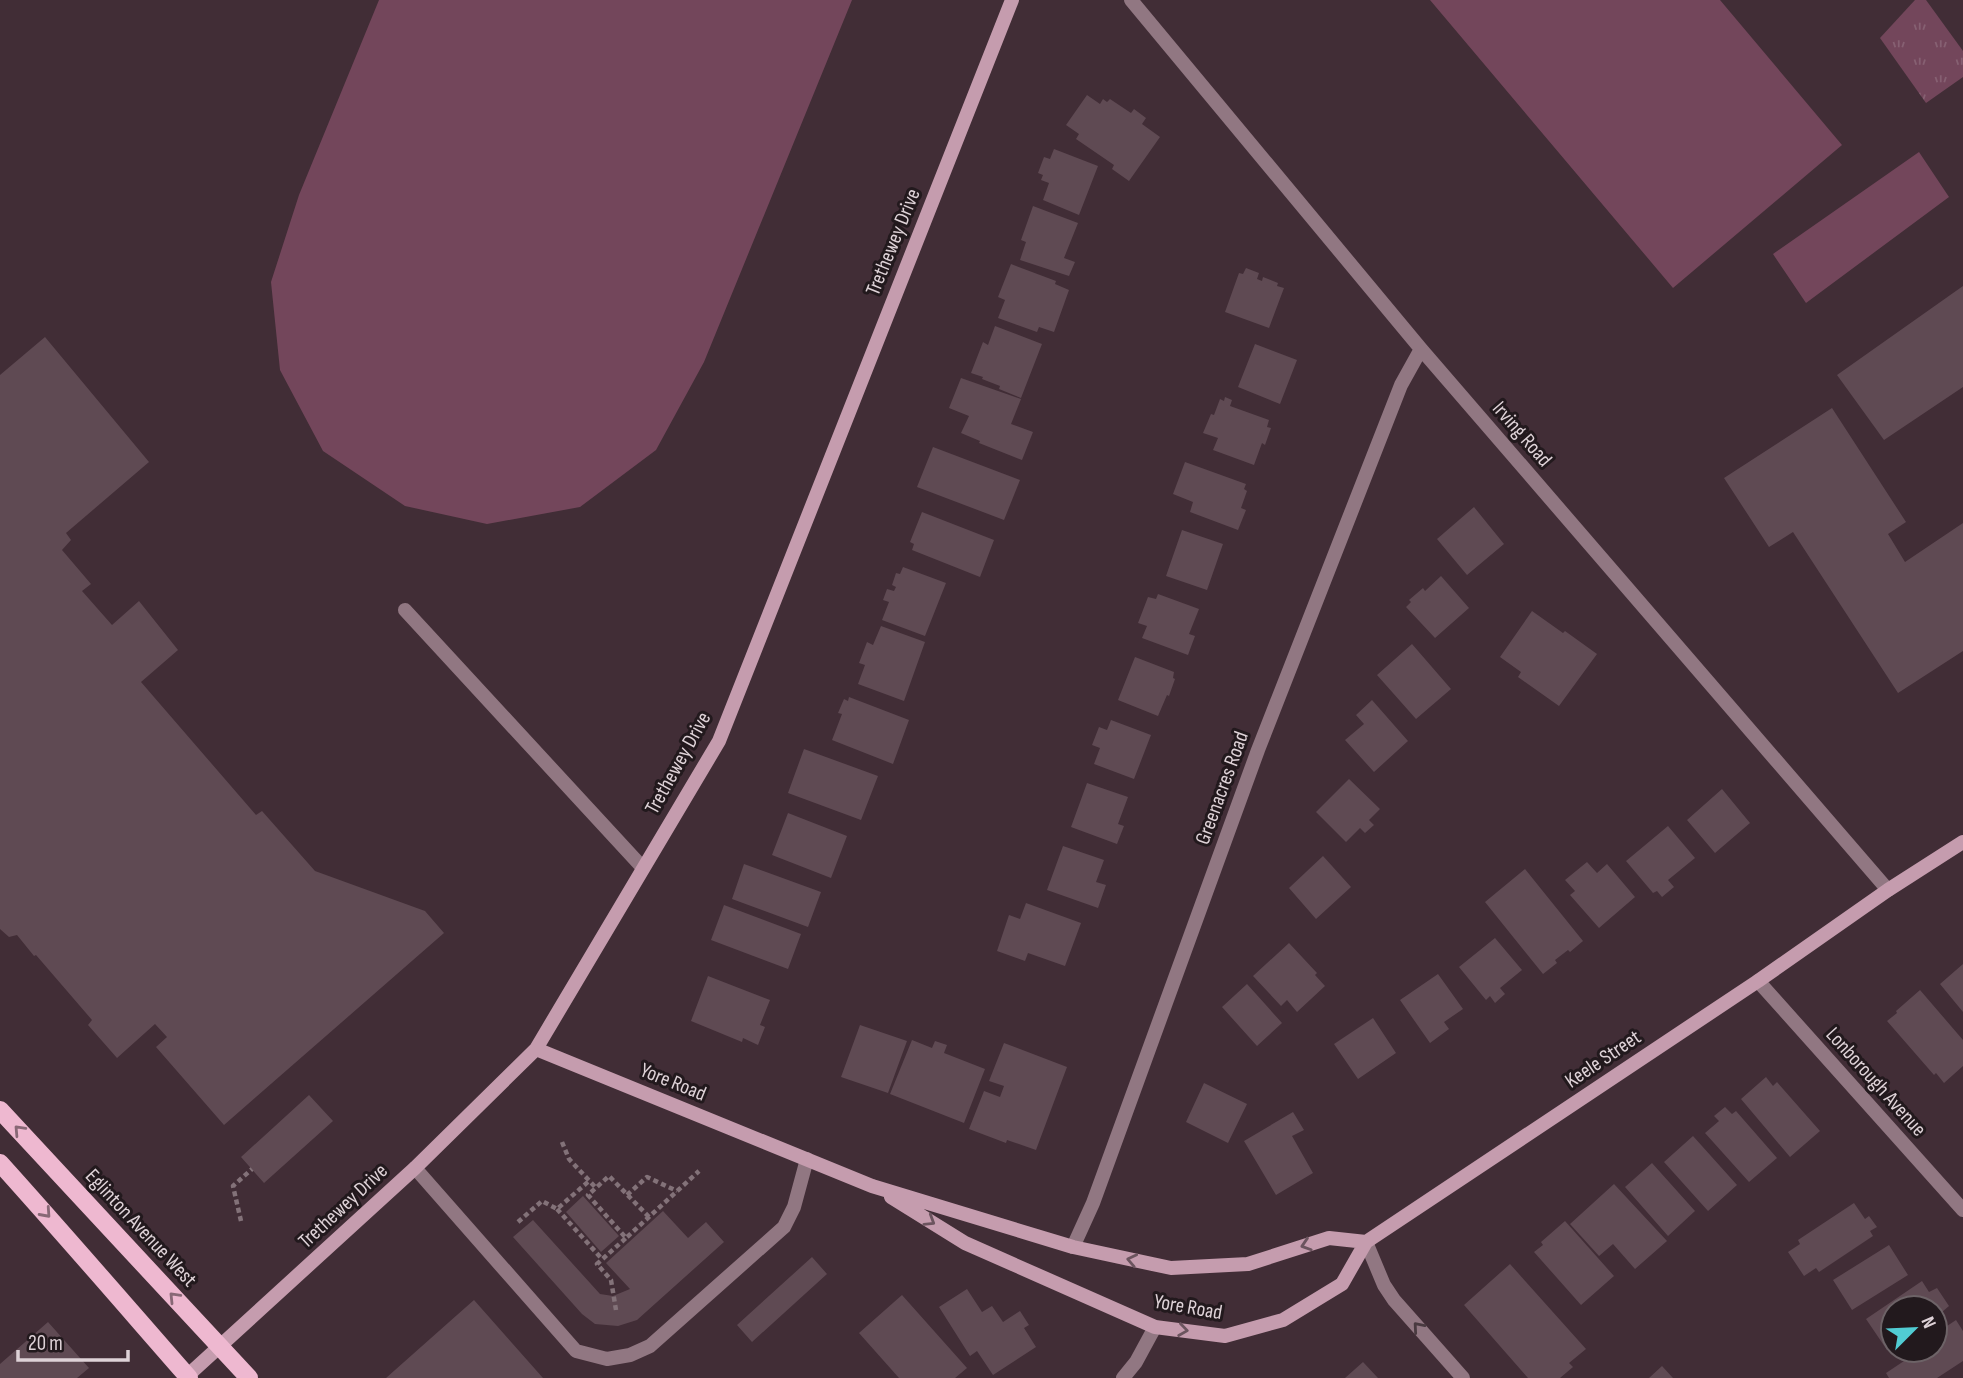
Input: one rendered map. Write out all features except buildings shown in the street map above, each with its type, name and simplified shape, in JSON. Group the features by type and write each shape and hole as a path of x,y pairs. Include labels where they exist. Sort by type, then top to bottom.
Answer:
{"main road":[{"name":"Trethewey Drive","path":"221,1346 415,1168 536,1049 719,741 1012,0"},
{"name":"Keele Street","path":"1366,1242 1963,842"},
{"name":"Yore Road","path":"536,1049 872,1186 1073,1247 1171,1268 1248,1264 1329,1238 1366,1242 1342,1284 1283,1321 1224,1336 1155,1326 965,1243 872,1186"},
{"name":"Eglinton Avenue West","path":"0,1110 249,1378"},
{"path":"0,1163 82,1253 187,1377 221,1346"}],"street":[{"name":"Irving Road","path":"1131,0 1421,349 1888,890"},
{"name":"Greenacres Road","path":"1073,1247 1093,1203 1258,750 1401,385 1421,349"},
{"path":"405,610 643,868"},
{"name":"Lonborough Avenue","path":"1758,981 1963,1210"},
{"path":"415,1168 576,1350 607,1359 630,1355 650,1346 784,1227 794,1208 807,1159"},
{"path":"1366,1242 1384,1285 1394,1300 1463,1378"},
{"path":"1123,1378 1136,1362 1155,1326"}],"path":[{"path":"562,1142 569,1159 596,1188"},
{"path":"241,1221 233,1186 252,1169"},
{"path":"616,1310 611,1280 597,1264 699,1171"},
{"path":"626,1238 588,1195 610,1176 649,1217"},
{"path":"627,1195 647,1177 677,1191"},
{"path":"557,1209 589,1181"},
{"path":"518,1222 542,1202 557,1209 602,1259"}],"green space":[{"path":"379,0 852,0 704,362 656,450 580,507 487,524 405,506 323,451 280,370 271,282 299,195"},
{"path":"1430,0 1720,0 1842,145 1673,288"},
{"path":"1915,0 1926,0 1963,51 1963,77 1926,103 1880,38"},
{"path":"1919,152 1949,197 1806,303 1773,254"}]}
